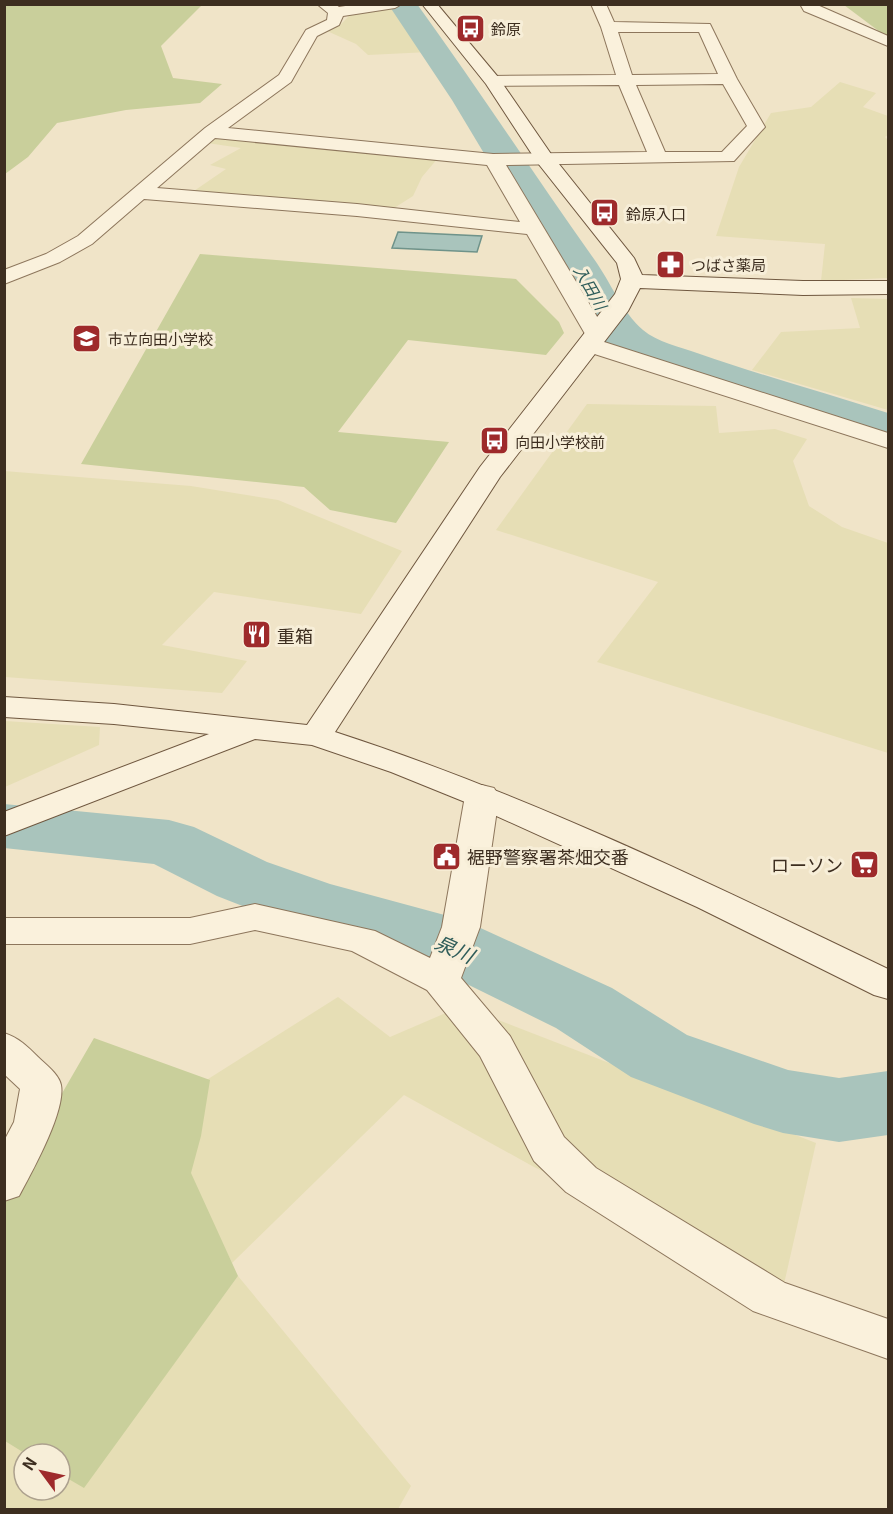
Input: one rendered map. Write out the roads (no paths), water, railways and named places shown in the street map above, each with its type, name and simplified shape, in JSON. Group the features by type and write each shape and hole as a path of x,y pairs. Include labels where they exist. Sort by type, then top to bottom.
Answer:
{"street":[{"path":"315,736 489,473 620,306 633,281 633,272 627,262 544,158 492,81 429,4"},
{"path":"598,4 609,27 626,81 658,157"},
{"path":"807,4 809,8 888,41"},
{"path":"4,278 53,258 85,240 211,132 285,78 311,33 334,22 330,8 390,5"},
{"path":"211,132 497,160 727,157 756,127 729,79 705,27 609,27"},
{"path":"492,81 729,79"},
{"path":"497,160 593,340 888,441"},
{"path":"141,193 357,210 389,216 533,229"},
{"path":"633,281 803,288 888,288"},
{"path":"4,707 114,714 315,736 404,765 482,796 710,898 888,985"},
{"path":"4,825 252,729"},
{"path":"445,972 461,927 482,796"},
{"path":"4,931 190,931 255,917 363,940 445,972 496,1047 549,1149 582,1180 769,1297 888,1339"},
{"path":"4,1048 41,1085 35,1122 4,1184"}],"water":[{"path":"398,232 482,236 477,252 392,248"}],"waterway":[{"name":"入田川","path":"402,4 469,100 525,190 590,284 600,307 627,340 648,351 701,370 888,429"},
{"name":"泉川","path":"4,826 169,843 242,879 310,904 437,938 584,1008 659,1056 783,1101 839,1110 888,1103"}],"place":[{"name":"鈴原","path":"470,28"},
{"name":"鈴原入口","path":"605,213"},
{"name":"つばさ薬局","path":"670,264"},
{"name":"市立向田小学校","path":"87,338"},
{"name":"向田小学校前","path":"494,441"},
{"name":"重箱","path":"256,635"},
{"name":"裾野警察署茶畑交番","path":"446,856"},
{"name":"ローソン","path":"864,864"}]}
